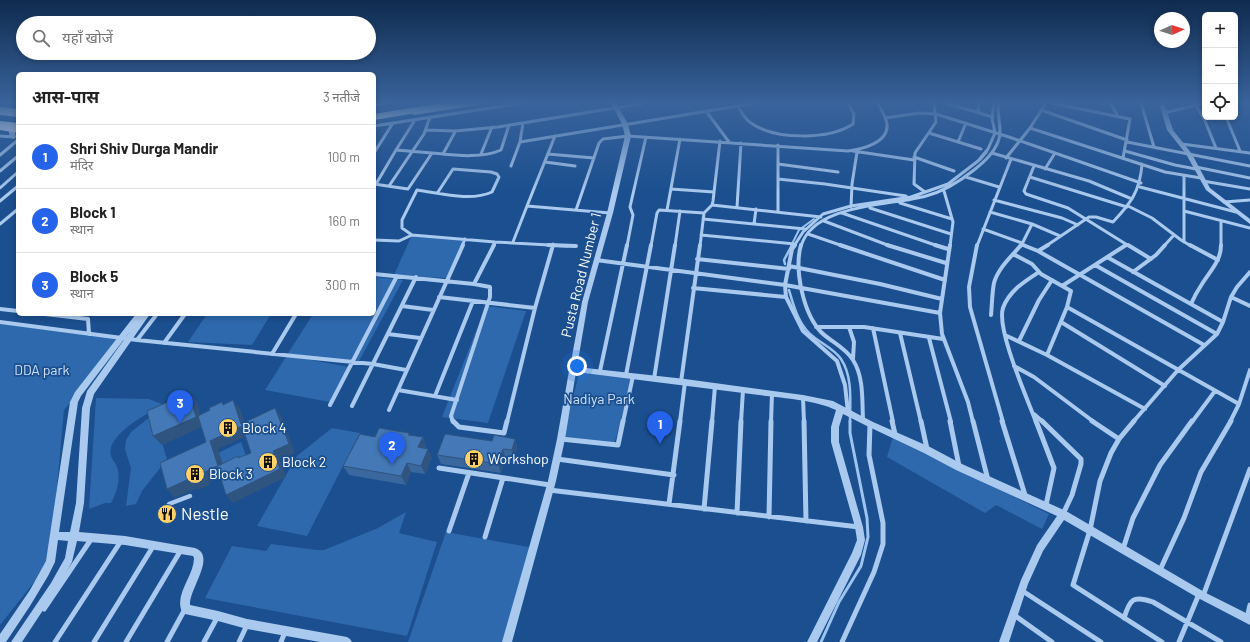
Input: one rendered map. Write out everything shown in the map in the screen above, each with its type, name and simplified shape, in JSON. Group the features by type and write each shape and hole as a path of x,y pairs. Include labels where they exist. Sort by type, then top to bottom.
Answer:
{"highway":[{"path":"1,134 16,133"}],"street":[{"path":"0,155 16,133"},
{"path":"376,149 386,133"},
{"path":"376,182 407,133"},
{"path":"389,186 414,151 424,133"},
{"path":"442,154 454,133"},
{"path":"481,154 490,133"},
{"path":"396,150 442,154 492,154 501,150 506,133"},
{"path":"511,166 520,142 521,133"},
{"path":"520,142 572,133"},
{"path":"722,133 729,142"},
{"path":"785,133 797,135 819,135 831,133"},
{"path":"848,151 864,148 884,133"},
{"path":"925,193 914,184 914,159 917,149 929,133 981,149"},
{"path":"958,142 962,133"},
{"path":"812,642 856,555 861,540 836,442 835,426 845,410 845,385 837,360 803,331 786,297 785,284 792,249 804,229 823,214 910,197 948,184 978,161 988,148 994,133"},
{"path":"997,133 1140,185 1236,212"},
{"path":"1025,133 1019,140 1009,158 983,228 974,255 969,287 970,307 985,364 1025,496"},
{"path":"1045,133 1184,176 1250,189"},
{"path":"1105,133 1127,141 1250,166"},
{"path":"1123,158 1128,133"},
{"path":"1150,133 1154,147"},
{"path":"1173,133 1189,154 1208,189 1250,222"},
{"path":"1210,133 1216,148"},
{"path":"1233,133 1240,151"},
{"path":"842,642 875,569 882,548 884,535 869,455 860,381 857,369 853,359 841,347 825,336 816,327 805,301 802,288 799,269 800,248 802,241 827,218 851,208 898,202 917,198 925,193 944,191 966,177 986,160 992,153 1000,134"},
{"path":"513,242 555,136"},
{"path":"576,210 599,143 603,139 628,136 680,138 848,151 914,159 954,171"},
{"name":"Pusta Road Number 1","path":"507,642 550,488 561,439 572,369 585,302 610,213 628,136"},
{"path":"600,371 633,215 630,207 646,137"},
{"path":"667,210 680,138"},
{"path":"669,504 674,475 697,258 704,213 712,205 720,141"},
{"path":"737,207 741,143"},
{"path":"1182,144 1250,153"},
{"path":"778,145 778,212"},
{"path":"1125,151 1175,166 1196,168 1250,178"},
{"path":"851,208 857,152"},
{"path":"408,189 432,153"},
{"path":"992,153 1089,181 1132,199"},
{"path":"1045,169 1055,153"},
{"path":"548,154 594,158"},
{"path":"0,171 16,158"},
{"path":"545,162 575,166"},
{"path":"778,164 838,172"},
{"path":"1038,251 1087,218 1097,216 1106,222 1112,222 1128,207 1140,185 1142,164"},
{"path":"1034,166 1024,191 1026,194 1068,208 1087,218 1151,260"},
{"path":"376,184 416,190 476,196 488,195 492,192 499,177 497,174 491,172 457,168 453,169 438,192"},
{"path":"0,188 16,174"},
{"path":"1184,176 1184,242"},
{"path":"966,177 999,188"},
{"path":"1030,177 1128,207 1152,218 1184,242 1218,260"},
{"path":"778,179 917,198"},
{"path":"0,201 16,188"},
{"path":"671,189 714,192"},
{"path":"416,190 402,220 402,228 412,235 495,242 576,246"},
{"path":"944,191 952,219 940,313 944,339 966,397 988,480"},
{"path":"994,200 1062,218 1078,225"},
{"path":"1224,202 1250,200"},
{"path":"898,202 952,219"},
{"path":"712,205 827,218"},
{"path":"527,206 610,213"},
{"path":"868,207 951,234"},
{"path":"754,224 756,209"},
{"path":"561,439 618,444 646,266 657,213 659,210 667,210 704,213"},
{"path":"0,224 16,211"},
{"path":"654,379 680,211"},
{"path":"1184,211 1250,228"},
{"path":"841,212 948,249"},
{"path":"990,212 1032,224 1060,236"},
{"path":"703,219 804,229"},
{"path":"824,221 885,244 946,263"},
{"path":"1191,304 1201,285 1218,260 1221,252 1221,221"},
{"path":"991,315 994,284 1000,270 1022,244 1032,224"},
{"path":"983,228 1038,251 1204,345"},
{"path":"808,234 945,280"},
{"path":"376,240 399,241 412,235"},
{"path":"701,235 795,244"},
{"path":"1133,272 1151,260 1174,235"},
{"path":"389,410 465,239"},
{"path":"474,284 495,242"},
{"path":"376,274 485,285 490,288 491,292 488,302 451,416 453,423 459,427 504,433 535,308 553,244"},
{"path":"1062,286 1126,245"},
{"path":"1013,254 1032,264 1039,272 1071,291 1067,307 1047,355"},
{"path":"1107,257 1223,322"},
{"path":"697,258 789,270 799,269 894,287 942,299"},
{"path":"596,260 785,284 940,313"},
{"path":"1095,265 1217,334"},
{"path":"1039,272 1023,282 1006,302 1003,309 1003,320 1014,366 1054,468 1046,506"},
{"path":"1162,642 1073,585 1090,530 1105,464 1119,439 1178,370 1217,334 1223,322 1231,297 1237,287 1250,272"},
{"path":"330,405 397,276"},
{"path":"352,406 416,278"},
{"path":"1019,342 1039,300 1052,280"},
{"path":"693,288 786,297"},
{"path":"439,297 535,308"},
{"path":"1231,297 1250,306"},
{"path":"434,396 473,300"},
{"path":"402,306 433,310"},
{"path":"1067,307 1239,404"},
{"path":"0,309 16,311"},
{"path":"62,316 88,319 89,334"},
{"path":"129,339 139,316"},
{"path":"16,642 54,586 69,559 80,503 86,408 90,394 146,316"},
{"path":"0,642 42,579 50,562 74,402 78,394 129,339 155,316"},
{"path":"164,342 184,316"},
{"path":"272,354 295,316"},
{"path":"0,322 129,339 373,364 406,370"},
{"path":"1061,322 1165,386"},
{"path":"816,327 873,328 929,338 944,339"},
{"path":"849,327 854,342 853,359"},
{"path":"873,328 895,434"},
{"path":"900,333 927,450"},
{"path":"388,334 420,338"},
{"path":"1007,336 1047,355 1145,409"},
{"path":"929,338 949,414 959,467"},
{"path":"1014,366 1034,377 1086,417 1119,439"},
{"path":"572,369 600,371 715,386 830,403 959,467 1063,514 1201,595 1248,619 1250,605"},
{"path":"1160,570 1184,518 1201,472 1226,431 1239,404 1250,372"},
{"path":"704,509 715,386"},
{"path":"398,390 457,400"},
{"path":"737,513 743,390"},
{"path":"1123,550 1134,518 1160,465 1215,391"},
{"path":"769,516 772,394"},
{"path":"803,398 806,521"},
{"path":"1004,642 1021,590 1040,548 1063,514 1072,495 1081,464 1081,459 1077,454 1033,414"},
{"path":"556,459 674,475"},
{"path":"439,468 503,478 550,488 859,528"},
{"path":"1180,642 1201,595 1250,469"},
{"path":"449,531 469,473"},
{"path":"485,537 503,478"},
{"path":"169,504 190,496"},
{"path":"54,536 121,540 195,552 199,556 200,561 186,592 184,602 185,609 166,642"},
{"path":"21,642 92,538"},
{"path":"55,642 121,540"},
{"path":"94,642 154,545"},
{"path":"126,642 181,549"},
{"path":"1021,590 1101,642"},
{"path":"1124,618 1129,603 1137,597 1153,602 1221,642"},
{"path":"185,609 285,632 333,641 347,642"},
{"path":"1013,614 1052,642"},
{"path":"204,642 218,616"},
{"path":"239,642 248,624"},
{"path":"281,642 285,632"}],"green space":[{"path":"412,235 465,239 447,278 394,275"},
{"path":"376,277 403,280 358,363 295,357 349,367 330,402 265,390 312,316 376,316"},
{"path":"486,306 526,311 488,423 442,417"},
{"path":"206,316 270,316 252,345 188,342"},
{"name":"DDA park","path":"0,324 122,338 64,410 50,562 0,625"},
{"name":"Nadiya Park","path":"580,370 633,376 614,445 563,437"},
{"path":"96,398 149,399 164,405 130,425 121,432 115,440 111,448 111,456 119,476 115,494 111,503 105,503 89,509"},
{"path":"150,417 155,420 167,459 142,491 136,504 126,506 131,468 125,449 126,440 131,432"},
{"path":"332,428 360,433 307,536 257,526 297,456"},
{"path":"893,437 1049,514 1042,529 996,505 985,513 887,457"},
{"path":"241,442 248,461 222,474 216,454"},
{"path":"406,512 399,533 437,542 407,636 205,598 232,546 266,551 271,544 324,550 378,528"},
{"path":"446,532 534,548 505,642 408,642"}],"building":[{"path":"189,393 196,417 153,436 147,411"},
{"path":"233,400 241,424 275,408 289,444 273,451 280,469 226,495 217,466 201,474 202,476 190,482 189,479 167,489 160,463 206,442 198,416 210,410 209,408 222,402 223,405","holes":["242,426 251,453 238,458 238,456 218,466 210,441"]},
{"path":"379,428 423,437 418,447 428,449 421,466 407,463 401,476 343,466 360,434 375,437"},
{"path":"445,434 492,441 494,435 515,439 512,450 503,449 498,464 437,455"}],"waterway":[{"path":"980,160 987,152"},
{"path":"791,246 799,230 814,219"},
{"path":"785,264 784,260 792,245"},
{"path":"789,290 798,316 805,328 815,338 836,353 845,366 850,390 850,433 867,518 868,537 861,566 839,602 821,642"}],"place":[{"name":"Block 5","path":"180,423"},
{"name":"Block 4","path":"228,428"},
{"name":"Shri Shiv Durga Mandir","path":"660,444"},
{"name":"Workshop","path":"474,459"},
{"name":"Block 2","path":"268,462"},
{"name":"Block 1","path":"392,465"},
{"name":"Block 3","path":"195,474"},
{"name":"Nestle","path":"167,514"}]}
